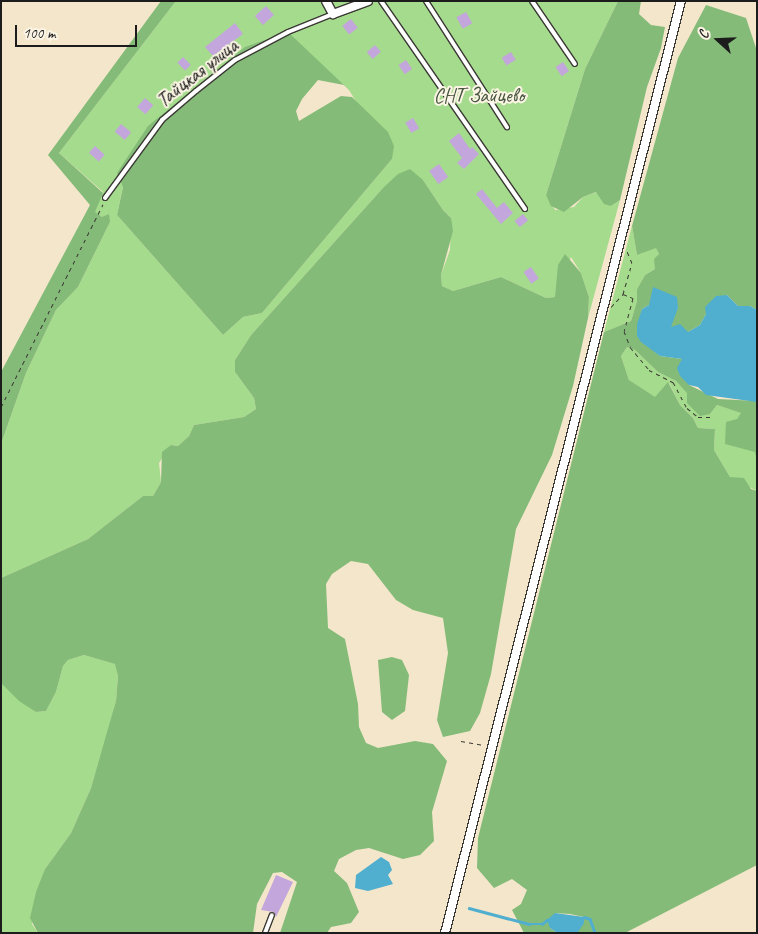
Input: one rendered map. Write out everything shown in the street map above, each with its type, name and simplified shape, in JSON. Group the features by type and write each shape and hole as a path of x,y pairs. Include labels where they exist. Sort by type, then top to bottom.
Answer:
{"street":[{"path":"326,1 333,14"},
{"name":"Тайцкая улица","path":"333,14 368,1"},
{"path":"445,933 681,1"}],"lane":[{"path":"381,1 525,209"},
{"path":"426,1 507,127"},
{"path":"532,1 575,64"},
{"name":"Тайцкая улица","path":"105,198 162,120 196,91 243,56 288,32 333,14"},
{"path":"266,933 272,915"}],"path":[{"path":"1,408 105,198"},
{"path":"604,305 612,307 623,294 632,263 629,254 618,245"},
{"path":"623,294 633,298 624,331 630,347 649,370 673,382 687,408 698,417 710,417"},
{"path":"462,741 492,747"}],"green space":[{"path":"161,1 176,1 59,153 103,193 95,212 102,217 109,214 110,222 78,287 56,310 26,373 1,444 1,372 90,205 48,155"},
{"name":"СНТ Зайцево","path":"176,1 618,1 585,69 546,195 555,210 574,207 583,197 597,192 611,206 620,200 588,318 589,297 581,273 571,257 555,297 546,298 501,277 453,291 442,286 441,275 450,250 451,218 443,210 423,180 382,189 251,335 235,360 235,372 254,398 256,409 244,417 194,425 189,436 178,446 171,445 159,463 161,482 153,496 143,496 88,539 1,578 1,444 26,373 56,310 78,287 110,222 94,212 103,192 59,153","holes":["287,32 349,90 392,159 262,313 243,317 223,335 117,215 123,186"]},
{"path":"618,1 641,1 639,14 651,25 665,27 661,48 647,87 620,200 611,206 604,204 596,192 583,197 564,212 551,206 546,195 585,69"},
{"path":"706,5 746,18 757,51 757,310 750,306 738,306 727,295 706,314 700,325 688,332 671,328 670,323 678,308 649,305 642,309 637,336 660,356 682,359 689,385 718,399 757,401 757,460 755,452 725,444 726,422 737,419 741,413 717,405 710,414 700,416 687,403 687,393 676,381 658,372 635,350 627,347 621,356 629,380 655,397 668,382 680,405 693,418 698,428 715,429 714,450 730,477 744,478 751,489 757,491 757,865 625,933 564,933 524,933 512,910 521,904 527,890 512,879 494,888 477,868 478,838 604,332 631,321 637,301 637,289 645,275 655,269 654,259 659,254 656,248 637,255 632,226 678,58","holes":["555,913 584,917 564,933 556,932 550,928"]},
{"path":"288,32 344,85 318,80 302,99 296,111 299,121 341,96 352,97 388,132 394,146 392,159 262,313 243,317 223,335 117,215 123,187 117,173 148,126 245,47"},
{"path":"410,169 423,180 443,210 451,218 453,231 441,275 442,286 453,291 501,277 546,298 555,297 558,265 565,254 581,273 589,297 588,318 573,386 552,455 516,529 491,674 480,713 470,731 443,737 437,720 448,653 443,618 413,610 396,600 368,564 351,561 332,574 326,584 328,628 345,639 358,704 359,727 366,743 378,748 415,741 433,744 447,761 432,812 434,841 420,855 403,859 369,848 356,850 339,859 334,871 347,883 359,912 351,923 331,927 327,933 280,933 297,882 282,872 273,873 257,904 253,933 38,933 30,918 36,892 45,869 71,833 91,788 116,701 118,676 115,664 84,655 68,660 63,666 56,692 46,711 36,712 19,701 1,683 1,578 88,539 143,496 153,496 161,482 162,452 171,445 178,446 189,436 194,425 244,417 256,409 254,398 235,372 235,360 251,335 382,189 398,174"},
{"path":"632,226 637,255 656,247 659,254 655,269 645,275 637,289 637,301 631,321 604,332"},
{"path":"627,347 635,350 658,372 676,381 710,414 717,405 742,413 737,419 756,452 757,491 730,477 714,450 715,429 698,428 693,418 680,405 669,383 655,398 629,380 621,356"},
{"path":"84,655 116,664 118,676 116,701 108,732 91,788 71,833 45,869 32,924 38,933 1,933 1,683 36,712 46,711 56,692 63,666 68,660"},
{"path":"392,657 402,660 409,675 405,711 392,720 382,712 378,660"}],"water":[{"path":"653,287 677,297 678,308 671,327 680,324 688,332 700,325 706,314 705,307 716,296 727,295 738,306 750,306 757,310 757,402 706,395 698,387 689,385 680,376 677,368 682,359 660,356 641,342 637,336 637,324 642,309 649,305"},
{"path":"381,857 389,862 392,870 388,875 393,884 368,891 355,888 356,875"},
{"path":"555,913 584,917 584,923 578,932 556,932 550,928 547,920"}],"building":[{"path":"266,6 274,15 263,25 255,16"},
{"path":"466,12 472,23 463,29 456,17"},
{"path":"351,19 358,28 349,34 342,26"},
{"path":"235,23 243,34 213,56 205,47"},
{"path":"375,45 381,52 373,59 367,52"},
{"path":"511,52 516,60 506,65 502,58"},
{"path":"183,57 191,65 185,70 177,63"},
{"path":"406,60 412,69 405,74 399,65"},
{"path":"563,62 569,71 562,76 556,67"},
{"path":"145,98 153,105 145,114 137,107"},
{"path":"413,118 419,128 411,133 405,123"},
{"path":"121,124 131,132 125,140 115,132"},
{"path":"459,133 470,149 472,147 479,154 464,169 457,163 462,158 449,141"},
{"path":"95,146 105,155 99,161 89,153"},
{"path":"439,164 448,177 438,184 429,171"},
{"path":"482,189 497,208 504,202 513,213 501,224 476,194"},
{"path":"523,214 528,220 520,227 515,221"},
{"path":"531,267 539,279 531,284 524,272"},
{"path":"276,875 293,882 276,917 274,912 261,910"}],"waterway":[{"path":"469,908 529,924 542,924 547,920"},
{"path":"584,917 590,919 595,933"}]}
